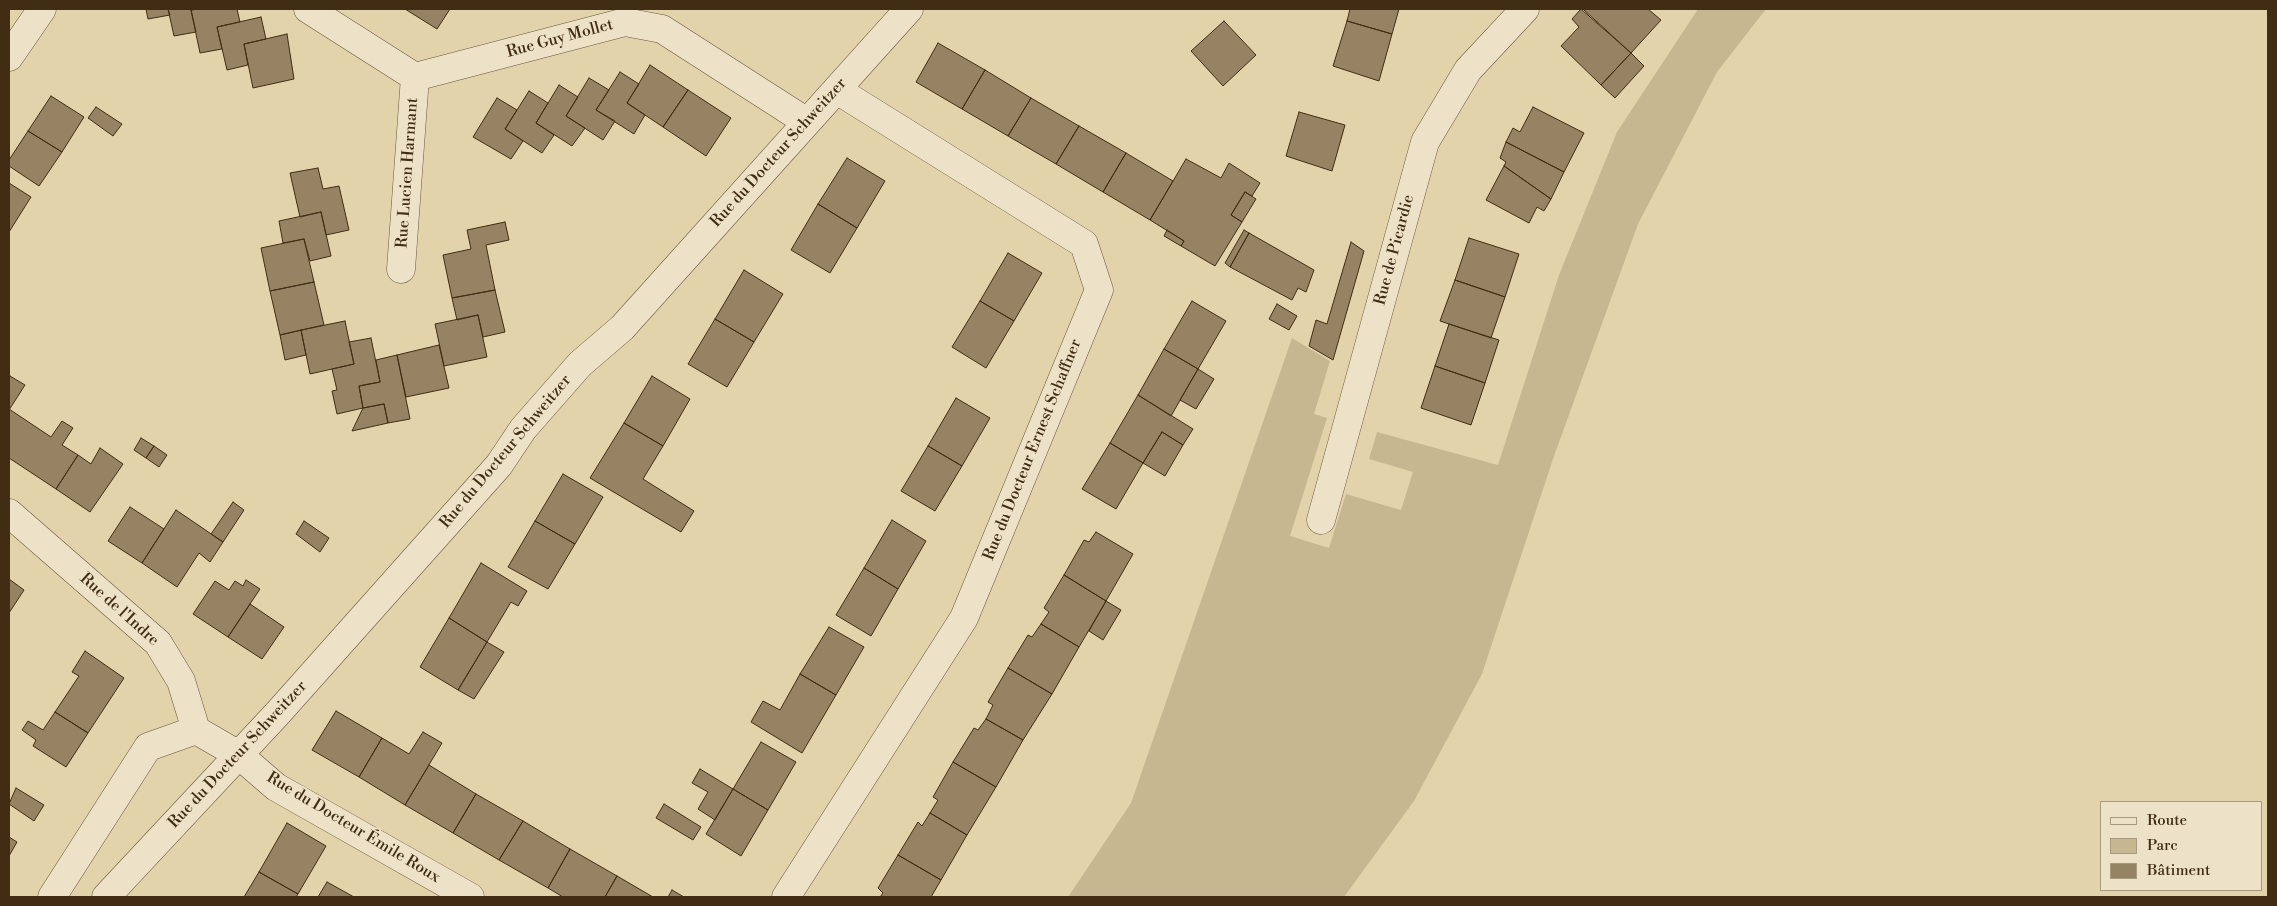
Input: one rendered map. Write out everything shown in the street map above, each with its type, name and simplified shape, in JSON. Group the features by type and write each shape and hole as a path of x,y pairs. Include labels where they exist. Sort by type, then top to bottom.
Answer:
{"street":[{"path":"9,57 42,9"},
{"path":"308,9 415,77"},
{"name":"Rue du Docteur Schweitzer","path":"106,897 239,755 499,465 523,429 580,364 622,328 909,9"},
{"name":"Rue de Picardie","path":"1321,520 1425,142 1468,70 1525,9"},
{"name":"Rue Guy Mollet","path":"415,77 623,15 662,29 807,122"},
{"name":"Rue Lucien Harmant","path":"401,269 415,77"},
{"name":"Rue du Docteur Ernest Schaffner","path":"786,897 964,618 1099,290 1084,244 837,90"},
{"name":"Rue de l'Indre","path":"9,513 158,643 181,681 196,730"},
{"path":"52,897 148,748 196,730 239,755"},
{"name":"Rue du Docteur Émile Roux","path":"239,755 276,787 470,897"}],"green space":[{"path":"1698,9 1766,9 1717,72 1638,224 1553,459 1482,674 1414,801 1344,897 1068,897 1131,803 1292,338 1330,361 1314,414 1327,418 1290,536 1329,548 1346,494 1401,510 1413,472 1369,459 1377,432 1498,465 1559,275 1617,132"}],"building":[{"path":"146,9 168,9 170,15 148,19"},
{"path":"168,9 198,9 191,10 196,32 174,36"},
{"path":"237,9 240,22 217,27 222,49 200,53 191,10"},
{"path":"405,9 450,9 437,29"},
{"path":"1350,9 1399,9 1392,34 1347,21"},
{"path":"1581,9 1631,53 1601,85 1561,46 1579,27 1572,19"},
{"path":"1583,9 1648,9 1661,20 1631,53"},
{"path":"261,17 266,39 244,44 248,65 227,70 217,27"},
{"path":"1224,21 1256,55 1223,86 1191,51"},
{"path":"1347,21 1392,34 1379,81 1333,66"},
{"path":"287,34 294,79 253,88 244,44"},
{"path":"938,43 985,70 962,109 916,82"},
{"path":"1631,53 1644,66 1615,98 1601,85"},
{"path":"650,65 688,90 663,127 627,103"},
{"path":"985,70 1031,98 1008,136 962,109"},
{"path":"620,72 639,84 627,103 645,115 634,134 596,110"},
{"path":"589,78 609,90 596,110 615,121 603,140 566,116"},
{"path":"559,85 578,97 566,116 585,128 572,146 536,123"},
{"path":"688,90 731,118 706,156 663,127"},
{"path":"529,91 548,103 536,123 554,135 542,153 505,129"},
{"path":"51,96 84,117 62,152 28,131"},
{"path":"497,98 517,110 505,129 523,141 511,159 473,137"},
{"path":"1031,98 1079,126 1056,164 1008,136"},
{"path":"96,107 122,124 113,136 88,118"},
{"path":"1533,107 1584,133 1564,172 1506,142 1513,128 1520,132"},
{"path":"1299,112 1345,125 1332,171 1286,156"},
{"path":"1079,126 1126,153 1103,192 1056,164"},
{"path":"28,131 62,152 39,186 9,166 9,160"},
{"path":"1506,142 1564,172 1551,199 1504,166 1506,162 1500,158"},
{"path":"1126,153 1173,181 1150,220 1103,192"},
{"path":"847,158 885,181 857,228 818,204"},
{"path":"1186,159 1221,178 1229,163 1260,183 1252,196 1245,192 1231,215 1242,222 1215,266 1181,246 1184,241 1150,220"},
{"path":"1504,166 1551,199 1544,211 1537,207 1529,223 1486,200"},
{"path":"318,168 323,189 339,186 349,230 326,235 321,212 300,217 290,173"},
{"path":"9,183 31,197 9,232"},
{"path":"1245,192 1256,199 1242,222 1231,215"},
{"path":"818,204 857,228 830,273 791,250"},
{"path":"321,212 331,256 310,261 304,239 283,243 279,221"},
{"path":"505,222 509,240 486,245 495,290 452,298 443,255 471,249 467,230"},
{"path":"1167,230 1184,241 1181,246 1164,236"},
{"path":"1244,230 1249,233 1230,267 1225,263"},
{"path":"1249,233 1314,270 1306,292 1298,288 1292,300 1230,267"},
{"path":"1469,238 1519,254 1505,297 1455,280"},
{"path":"304,239 314,282 270,291 261,248"},
{"path":"1351,242 1364,251 1333,360 1309,346 1316,320 1327,324"},
{"path":"1008,253 1042,273 1014,321 980,301"},
{"path":"744,270 783,294 754,342 715,319"},
{"path":"1455,280 1505,297 1491,338 1440,321"},
{"path":"314,282 324,325 280,335 270,291"},
{"path":"495,290 505,332 483,337 478,315 457,320 452,298"},
{"path":"980,301 1014,321 986,368 952,347"},
{"path":"1192,301 1226,321 1198,369 1164,349"},
{"path":"1277,304 1297,316 1289,330 1269,319"},
{"path":"478,315 487,357 444,366 435,324"},
{"path":"715,319 754,342 727,387 688,364"},
{"path":"345,321 354,364 310,374 301,330"},
{"path":"1449,324 1499,340 1485,383 1435,366"},
{"path":"301,330 306,355 285,360 280,335"},
{"path":"371,338 380,382 359,386 363,408 337,414 332,391 337,390 332,369 354,364 349,342"},
{"path":"439,345 449,388 406,397 397,355"},
{"path":"1164,349 1198,369 1171,416 1138,395"},
{"path":"397,355 410,419 388,423 384,404 363,408 359,386 380,382 376,360"},
{"path":"1435,366 1485,383 1471,425 1421,408"},
{"path":"1198,369 1214,379 1196,409 1180,400"},
{"path":"10,376 25,385 9,410 9,378"},
{"path":"652,376 690,399 663,446 624,423"},
{"path":"1138,395 1193,429 1183,445 1162,432 1143,463 1110,443"},
{"path":"956,398 990,418 962,466 928,446"},
{"path":"384,404 388,423 352,431 363,408"},
{"path":"9,409 51,437 62,421 73,428 62,445 78,455 56,489 9,458"},
{"path":"624,423 663,446 643,479 694,511 681,532 590,478"},
{"path":"1162,432 1183,445 1165,476 1143,463"},
{"path":"141,438 154,446 146,458 134,450"},
{"path":"1110,443 1143,463 1116,509 1082,489"},
{"path":"154,446 167,455 159,467 146,458"},
{"path":"928,446 962,466 935,511 901,491"},
{"path":"100,448 123,464 90,512 56,489 78,455 91,464"},
{"path":"563,474 603,497 575,544 535,521"},
{"path":"233,502 244,510 223,542 211,534"},
{"path":"130,507 164,529 142,563 108,541"},
{"path":"176,510 223,542 210,562 199,553 177,587 142,563"},
{"path":"892,520 926,541 898,589 864,568"},
{"path":"304,521 329,538 320,552 296,534"},
{"path":"535,521 575,544 548,589 508,567"},
{"path":"1096,532 1133,554 1106,601 1064,575 1084,540 1089,542"},
{"path":"481,563 527,591 518,606 511,602 487,642 449,618"},
{"path":"864,568 898,589 871,636 836,615"},
{"path":"1064,575 1106,601 1079,647 1041,624 1049,612 1044,608"},
{"path":"9,579 24,590 9,613"},
{"path":"246,580 260,589 228,637 193,614 215,581 229,590 235,581 243,586"},
{"path":"1106,601 1121,610 1103,640 1089,631"},
{"path":"250,604 284,627 262,659 228,637"},
{"path":"449,618 487,642 458,690 420,667"},
{"path":"1041,624 1079,647 1052,694 1008,668 1028,635 1032,637"},
{"path":"829,627 864,647 836,695 800,674"},
{"path":"487,642 504,652 474,699 458,690"},
{"path":"85,651 124,678 88,733 55,712 79,676 72,672"},
{"path":"1008,668 1052,694 1023,740 986,719 993,705 988,702"},
{"path":"800,674 836,695 802,753 751,722 763,701 780,710"},
{"path":"336,711 382,738 359,777 312,750"},
{"path":"55,712 88,733 66,767 33,746 36,740 22,730 28,721 43,730"},
{"path":"986,719 1023,740 996,787 953,762 974,728 978,730"},
{"path":"423,732 442,743 405,805 359,777 382,738 409,754"},
{"path":"761,742 796,762 768,810 733,789"},
{"path":"953,762 996,787 967,835 930,813 938,800 933,797"},
{"path":"429,765 476,794 453,833 405,805"},
{"path":"700,769 733,789 715,820 698,809 708,792 692,783"},
{"path":"16,788 44,805 34,821 9,804"},
{"path":"733,789 768,810 741,856 706,834"},
{"path":"476,794 523,821 499,860 453,833"},
{"path":"664,804 701,827 693,840 656,818"},
{"path":"930,813 967,835 941,880 898,855 918,822 922,826"},
{"path":"523,821 570,849 548,888 499,860"},
{"path":"287,823 326,846 298,894 259,872"},
{"path":"9,837 17,842 9,856"},
{"path":"570,849 617,876 605,897 563,897 548,888"},
{"path":"898,855 941,880 931,897 880,897 883,893 878,888"},
{"path":"259,872 298,894 296,897 244,897"},
{"path":"617,876 653,897 605,897"},
{"path":"327,882 354,897 318,897"},
{"path":"672,890 684,897 668,897"}]}
